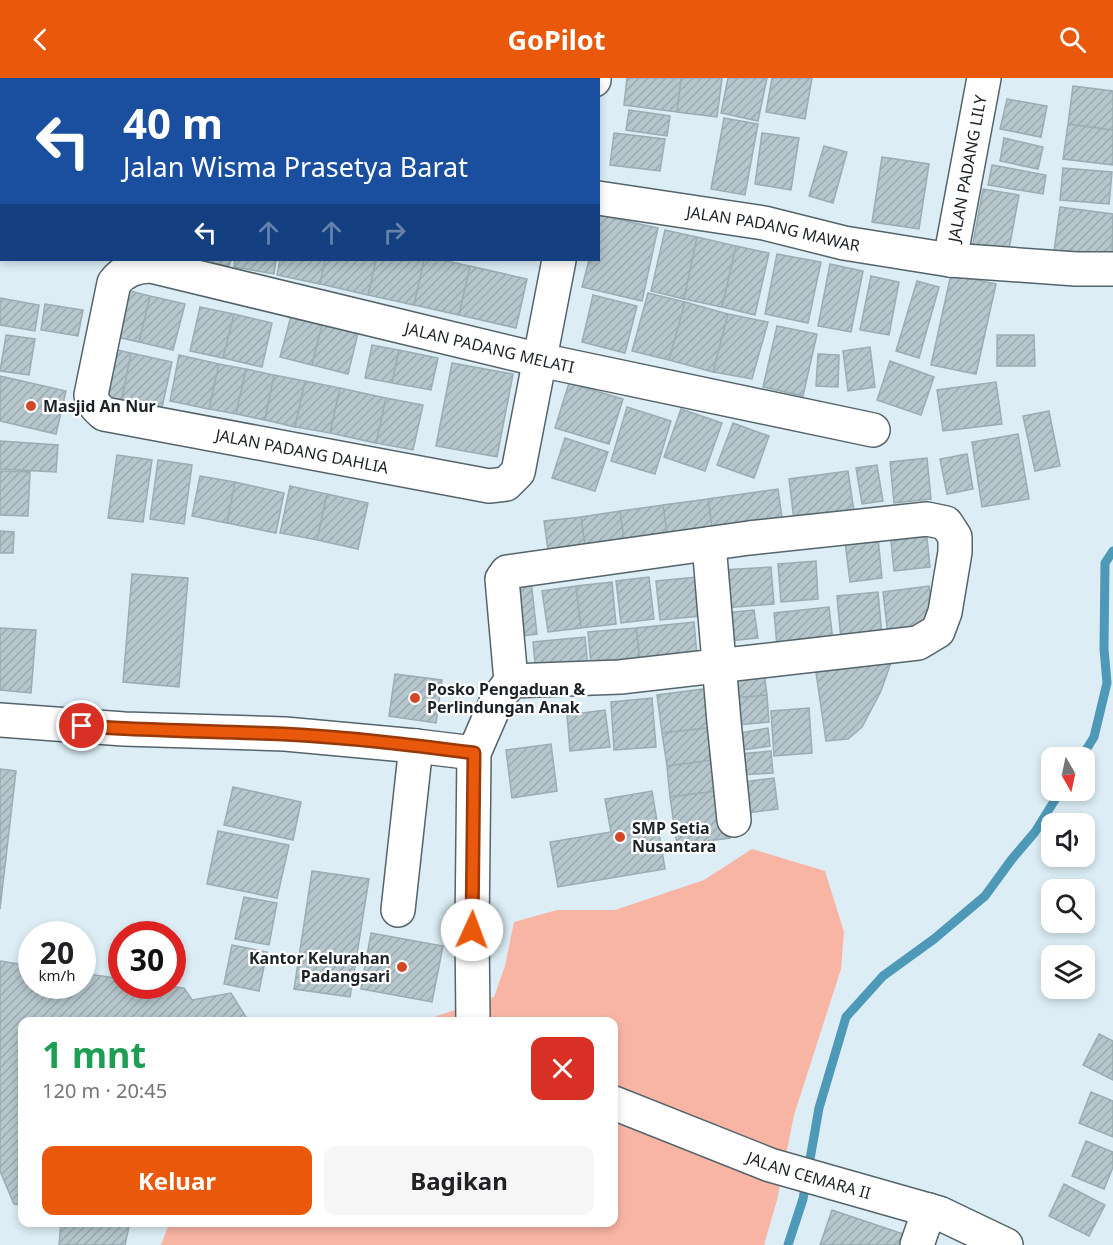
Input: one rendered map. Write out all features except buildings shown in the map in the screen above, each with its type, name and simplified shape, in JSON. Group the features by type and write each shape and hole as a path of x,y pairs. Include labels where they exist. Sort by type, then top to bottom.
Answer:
{"street":[{"name":"JALAN PADANG LILY","path":"950,260 984,78"},
{"name":"JALAN PADANG MAWAR","path":"600,198 764,224 844,243 950,260 1076,269 1113,269"},
{"path":"540,360 559,261"},
{"name":"JALAN PADANG MELATI","path":"114,283 119,277 139,266 165,268 540,360 873,430"},
{"name":"JALAN PADANG DAHLIA","path":"114,283 91,395 96,408 104,414 477,484 489,486 506,484 518,472 540,360"},
{"path":"472,1017 474,753 497,700 511,681 502,579 507,572 710,544 927,519 946,523 955,537 955,552 945,612 938,631 918,643 620,676 511,681"},
{"path":"710,544 734,820"},
{"path":"0,720 124,729 285,734 474,753"},
{"path":"398,910 416,746"},
{"name":"JALAN CEMARA II","path":"618,1106 770,1166 939,1213 1006,1245"},
{"path":"917,1245 929,1210"}],"shaded area":[{"path":"752,849 825,871 844,932 841,969 794,1115 777,1200 764,1245 161,1245 168,1227 618,1227 618,1017 434,1017 494,997 505,966 514,922 557,910 615,910 704,880"}],"waterway":[{"path":"1088,747 1094,737 1107,683 1104,649 1105,563 1113,551"},
{"path":"788,1245 803,1199 819,1108 846,1017 883,976 934,939 985,896 1035,832 1054,801"}],"place":[{"name":"Masjid An Nur","path":"31,406"},
{"name":"Posko Pengaduan & Perlindungan Anak","path":"415,698"},
{"name":"SMP Setia Nusantara","path":"620,837"},
{"name":"Kantor Kelurahan Padangsari","path":"402,967"}],"route":[{"path":"82,726 285,734 474,753 472,930"}]}
